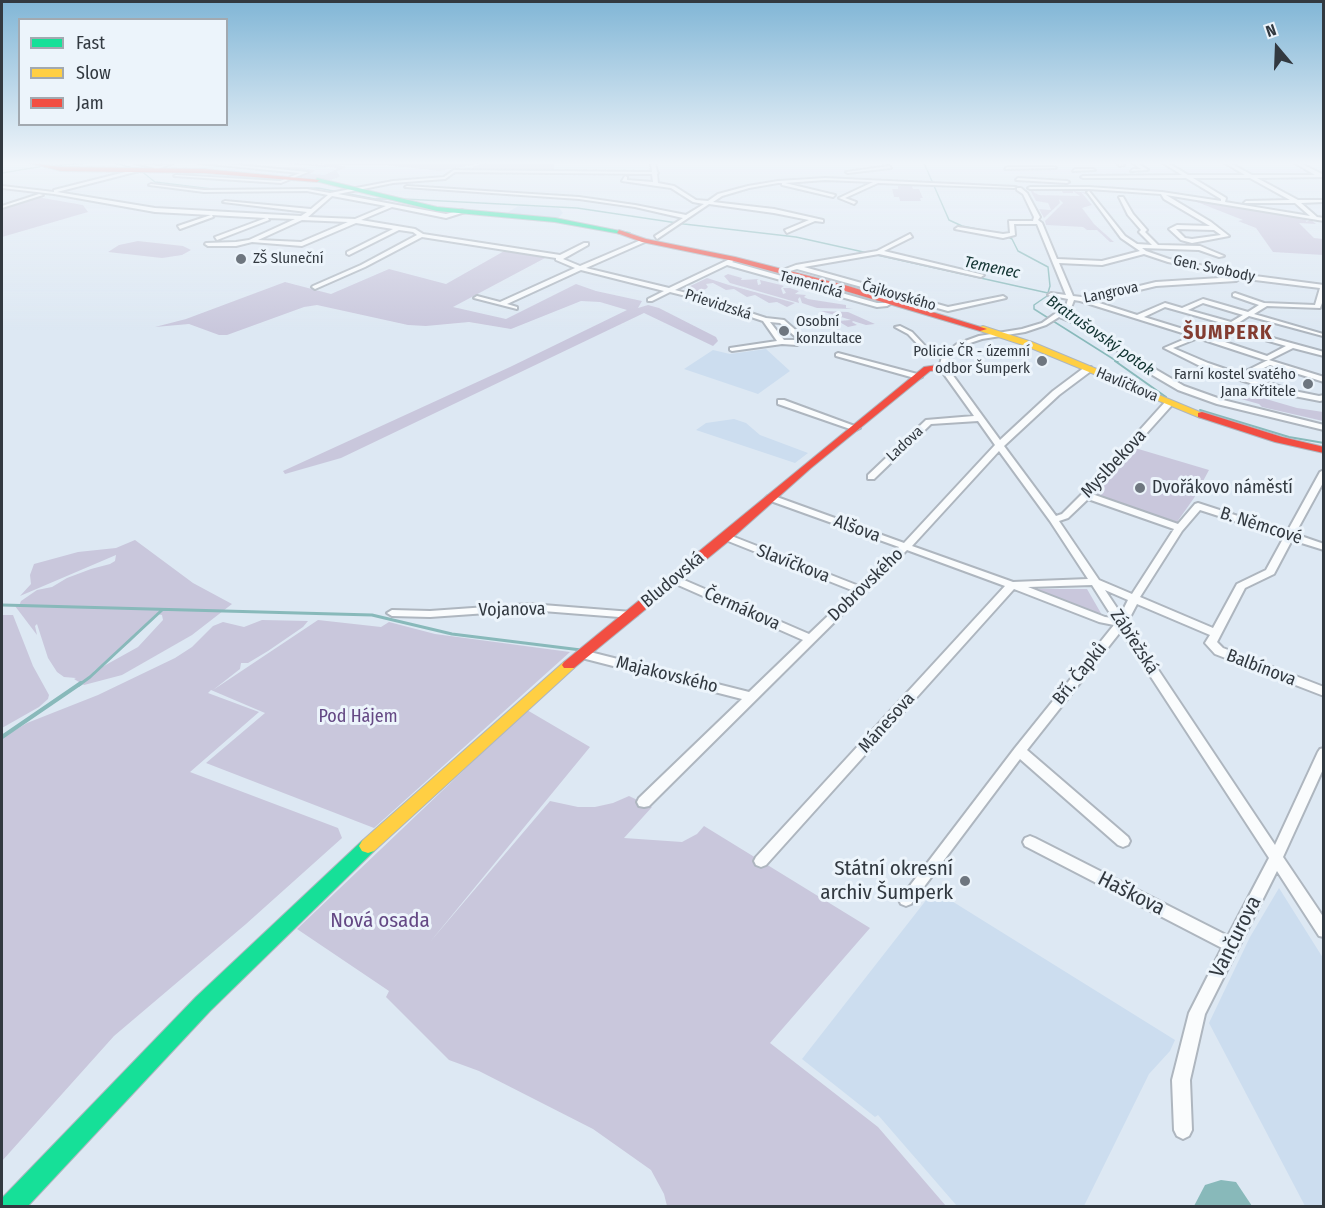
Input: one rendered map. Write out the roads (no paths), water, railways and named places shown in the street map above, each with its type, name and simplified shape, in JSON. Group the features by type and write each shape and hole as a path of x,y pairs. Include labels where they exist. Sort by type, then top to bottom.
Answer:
{"street":[{"path":"180,227 201,219"},
{"path":"217,238 265,219"},
{"path":"208,244 240,244 300,219"},
{"name":"Prievidzská","path":"311,219 354,221 399,228 421,235 560,257 558,260 560,262 580,268 671,290 765,320 782,321 804,340 797,343 782,342 732,349"},
{"path":"251,241 302,244 357,219"},
{"name":"Temenická","path":"547,219 653,239 877,305 885,305 892,301"},
{"path":"501,304 580,268 653,239 684,219"},
{"name":"Gen. Svobody","path":"1111,219 1123,237 1144,252 1198,267 1255,278 1323,287"},
{"path":"1135,219 1144,230 1142,232 1156,246"},
{"path":"1202,219 1226,234 1226,237 1192,241 1183,239 1172,229 1177,226 1216,228"},
{"path":"787,231 814,220 821,221"},
{"path":"958,229 1006,236 1013,232 1011,222 1038,220 1071,299"},
{"path":"349,253 399,228"},
{"path":"315,287 363,266 421,235"},
{"path":"797,271 879,252 910,236"},
{"path":"560,257 586,244"},
{"path":"1119,245 1144,252"},
{"path":"1134,246 1200,248 1221,256 1205,268"},
{"path":"879,252 981,275"},
{"path":"1055,261 1102,263 1144,252"},
{"name":"Temenická","path":"732,261 783,272 797,271 836,286 892,301 981,332 1000,334"},
{"name":"Prievidzská","path":"650,300 732,261"},
{"name":"Čajkovského","path":"797,271 948,309 1003,298"},
{"name":"Langrova","path":"1056,318 1070,306 1071,299 1083,300 1156,284 1255,278"},
{"path":"1235,295 1265,305 1321,308 1323,287"},
{"path":"1051,295 1071,299"},
{"path":"477,298 515,309"},
{"path":"1083,300 1197,337 1211,339 1323,380"},
{"path":"1182,310 1203,301 1322,334"},
{"path":"1138,317 1165,305 1323,354"},
{"path":"1211,339 1265,305"},
{"path":"1000,334 1023,331 1056,318 1091,328 1140,364 1186,390 1250,410 1323,428"},
{"name":"Prievidzská","path":"765,320 782,342"},
{"path":"898,327 910,333 926,350 945,362 959,345 981,332"},
{"path":"1023,331 1019,338 1029,344"},
{"name":"Havlíčkova","path":"1000,334 1169,403 1279,440 1323,450"},
{"path":"1240,377 1294,346 1322,334"},
{"path":"1197,337 1167,348 1274,388 1320,399 1323,397"},
{"path":"838,355 918,377"},
{"name":"Bludovská","path":"12,1206 203,1004 379,836 492,733 582,654 918,377 929,368 945,362"},
{"name":"Zábřežská","path":"945,362 980,418 1054,520 1323,931"},
{"name":"Dobrovského","path":"644,802 906,546 1000,445 1056,393 1088,369"},
{"path":"781,402 856,428"},
{"name":"Myslbekova","path":"1054,520 1065,516 1086,495 1169,403"},
{"name":"Ladova","path":"871,477 929,422 980,418"},
{"name":"Balbínova","path":"1323,472 1270,572 1241,586 1211,643 1219,651 1323,692"},
{"path":"1086,495 1180,528"},
{"name":"Alšova","path":"771,498 1103,620 1122,623"},
{"name":"B. Němcové","path":"1198,506 1323,547"},
{"name":"Bří. Čapků","path":"906,900 1019,751 1122,623 1134,598 1180,528 1198,506"},
{"name":"Slavíčkova","path":"726,537 861,590"},
{"name":"Čermákova","path":"673,579 810,639"},
{"name":"Alšova","path":"1012,585 1095,582 1134,598"},
{"name":"Mánesova","path":"761,861 1012,585"},
{"name":"Balbínova","path":"1134,598 1215,633"},
{"name":"Vojanova","path":"392,612 430,614 530,607 632,615"},
{"name":"Majakovského","path":"582,654 751,697"},
{"path":"1019,751 1123,842"},
{"name":"Vančurova","path":"1183,1130 1181,1080 1197,1013 1276,858 1323,752"},
{"name":"Haškova","path":"1030,842 1231,945"}],"waterway":[{"name":"Temenec","path":"653,219 796,237 1048,293"},
{"name":"Bratrušovský potok","path":"949,219 962,226 1002,234 1012,239 1018,251 1048,267 1050,286 1048,293"},
{"name":"Bratrušovský potok","path":"1048,293 1034,305 1034,309 1118,362"},
{"name":"Bratrušovský potok","path":"1115,361 1166,397"},
{"name":"Bratrušovský potok","path":"1200,410 1289,437 1324,443"},
{"path":"2,605 372,615 452,634 581,650"},
{"path":"79,685 162,610"},
{"path":"2,737 81,683"}],"place":[{"name":"ZŠ Sluneční","path":"241,259"},
{"name":"Osobní konzultace","path":"784,331"},
{"name":"Policie ČR - územní odbor Šumperk","path":"1042,361"},
{"name":"Farní kostel svatého Jana Křtitele","path":"1308,384"},
{"name":"Dvořákovo náměstí","path":"1140,488"},
{"name":"Státní okresní archiv Šumperk","path":"965,881"}],"district":[{"name":"ŠUMPERK","path":"1228,333"}],"park label":[{"name":"Pod Hájem","path":"358,717"},
{"name":"Nová osada","path":"380,921"}]}
